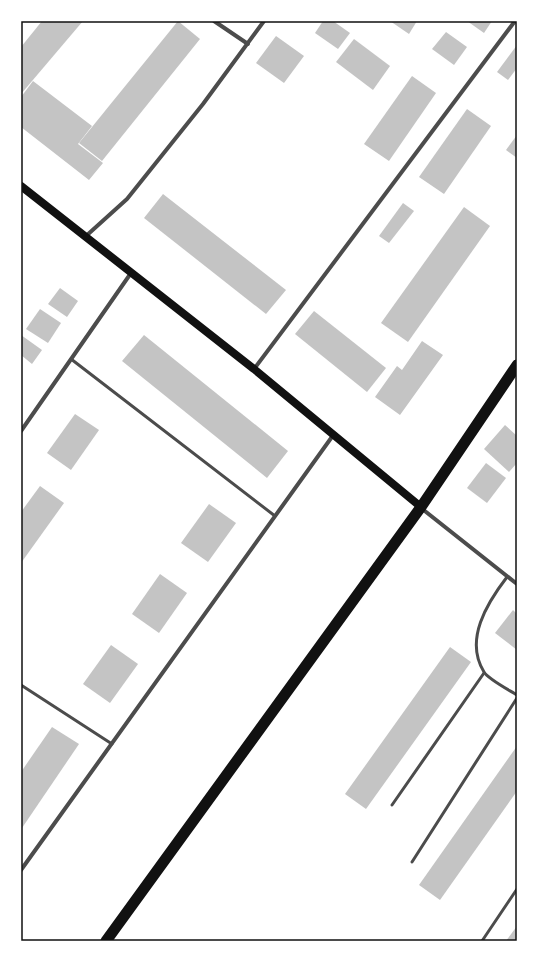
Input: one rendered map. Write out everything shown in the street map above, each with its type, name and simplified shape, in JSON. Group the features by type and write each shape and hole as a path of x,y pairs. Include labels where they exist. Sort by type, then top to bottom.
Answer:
{"highway":[{"path":"106,941 421,507 517,366"}],"main road":[{"path":"21,186 254,369 421,507"}],"street":[{"path":"214,21 248,44"},
{"path":"86,237 127,199 203,104 264,21"},
{"path":"254,369 515,21"},
{"path":"21,431 131,273"},
{"path":"21,870 334,434"},
{"path":"421,507 517,584"}],"lane":[{"path":"71,358 275,516"},
{"path":"507,576 492,596 478,631 476,649 484,673 517,695"},
{"path":"392,805 484,673"},
{"path":"21,685 112,744"},
{"path":"412,862 517,698"},
{"path":"482,941 517,889"}],"building":[{"path":"42,21 83,21 21,94 21,47"},
{"path":"178,21 200,39 102,161 79,143"},
{"path":"323,21 333,21 350,33 338,49 315,33"},
{"path":"390,21 417,21 409,34"},
{"path":"467,21 492,21 484,33"},
{"path":"446,32 467,47 454,65 432,49"},
{"path":"276,36 304,56 284,83 256,63"},
{"path":"354,39 390,66 373,90 336,62"},
{"path":"517,45 517,68 508,80 497,72"},
{"path":"412,76 436,93 389,161 364,144"},
{"path":"33,81 92,126 78,144 103,163 89,180 21,127 21,97"},
{"path":"467,109 491,126 444,194 419,177"},
{"path":"517,135 517,158 506,150"},
{"path":"163,194 286,290 266,314 144,218"},
{"path":"403,203 414,211 389,243 379,236"},
{"path":"464,207 490,226 408,342 381,323"},
{"path":"60,288 78,301 67,317 48,304"},
{"path":"40,309 61,323 48,343 26,329"},
{"path":"314,311 386,368 367,392 295,334"},
{"path":"21,335 42,350 32,364 21,355"},
{"path":"144,335 288,451 267,478 122,361"},
{"path":"422,341 443,355 400,415 375,397 397,366 402,370"},
{"path":"75,414 99,430 71,470 47,453"},
{"path":"505,425 517,436 517,463 509,472 484,449"},
{"path":"486,463 506,478 487,503 467,488"},
{"path":"40,486 64,503 21,563 21,512"},
{"path":"209,504 236,523 208,562 181,543"},
{"path":"160,574 187,593 159,633 132,614"},
{"path":"513,610 517,614 517,650 495,633"},
{"path":"111,645 138,664 110,703 83,684"},
{"path":"450,647 471,662 366,809 345,794"},
{"path":"52,727 79,744 22,828 21,772"},
{"path":"517,746 517,791 440,900 419,885"},
{"path":"517,926 517,941 506,941"}]}
